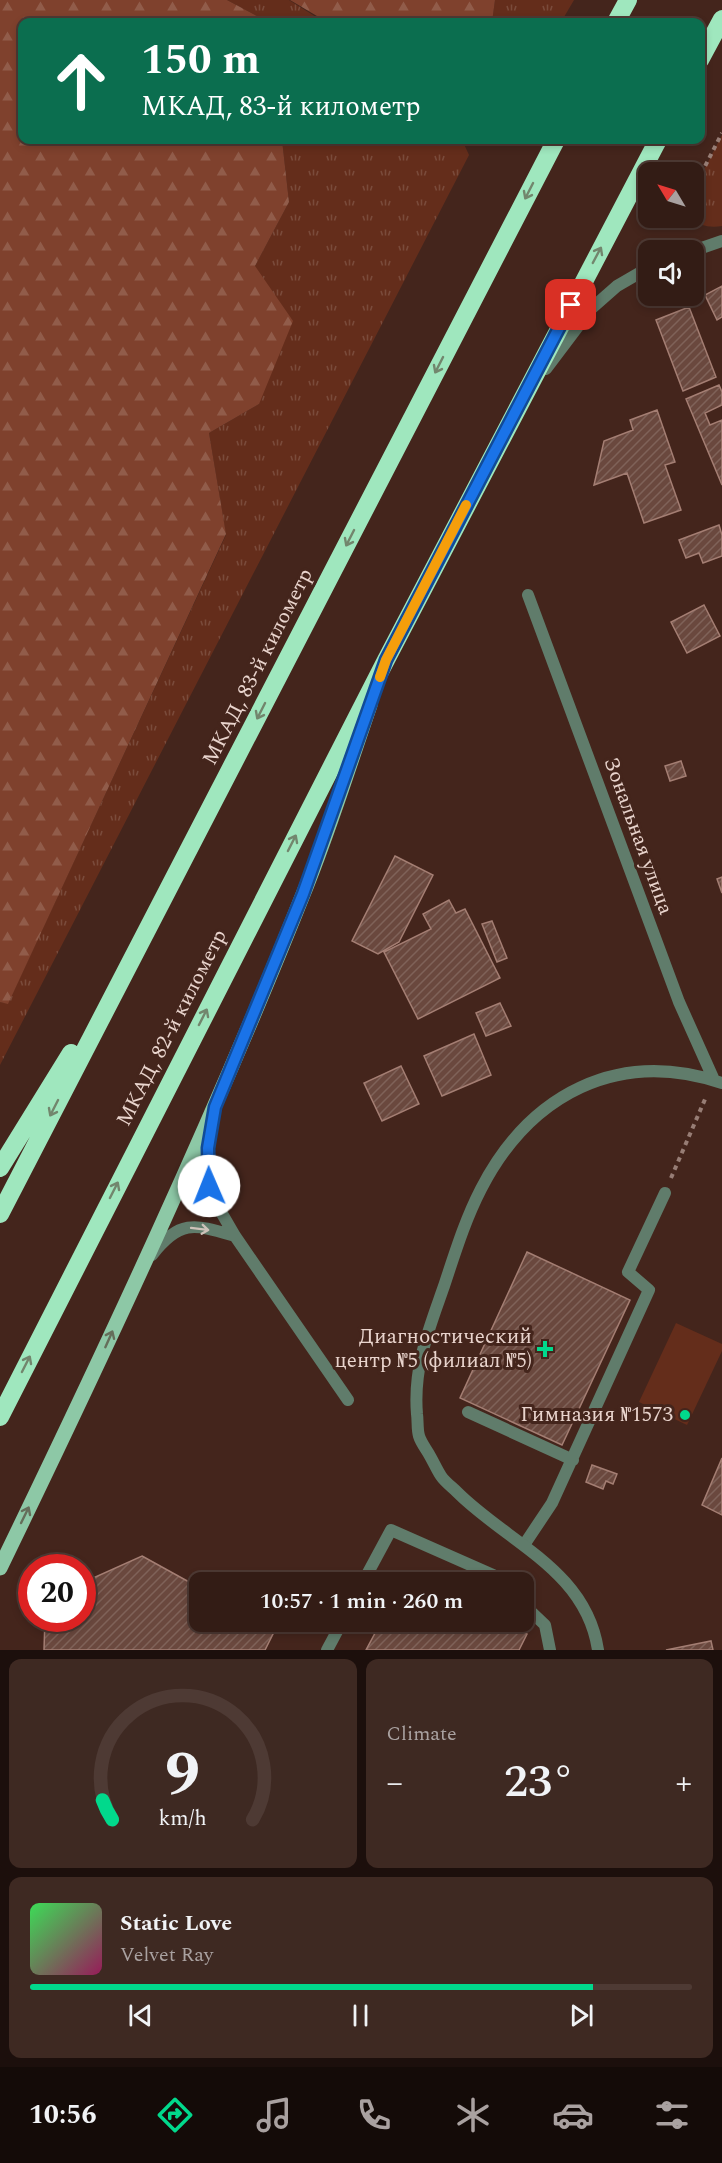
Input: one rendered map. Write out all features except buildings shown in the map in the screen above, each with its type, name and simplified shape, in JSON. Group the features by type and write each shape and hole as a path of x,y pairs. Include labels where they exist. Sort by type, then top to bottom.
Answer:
{"highway":[{"path":"618,18 628,0"},
{"path":"705,51 722,19"},
{"name":"МКАД, 83-й километр","path":"0,1214 554,144"},
{"path":"386,660 656,144"},
{"name":"МКАД, 82-й километр","path":"0,1417 386,660"},
{"path":"0,1168 149,926"}],"main road":[{"path":"0,1568 82,1399 215,1107 303,894 386,660"}],"street":[{"path":"704,247 722,241"},
{"path":"516,408 592,308 617,286 638,274"},
{"name":"Зональная улица","path":"528,595 679,1002 718,1082"},
{"path":"598,1650 595,1632 580,1600 557,1572 470,1505 441,1476 419,1437 415,1395 421,1351 467,1219 482,1188 509,1144 528,1124 561,1097 603,1078 625,1073 652,1070 674,1071 718,1082"},
{"path":"215,1107 208,1148 209,1186 235,1236 348,1400"},
{"path":"524,1545 552,1503 649,1290 628,1272 665,1193"},
{"path":"140,1270 161,1243 178,1229 188,1227 206,1229 235,1236"},
{"path":"468,1412 573,1460"},
{"path":"368,1572 391,1530 486,1572"},
{"path":"534,1615 545,1625 550,1650"},
{"path":"327,1650 337,1632"}],"path":[{"path":"704,168 722,133"},
{"path":"665,1193 718,1082"}],"green space":[{"path":"0,0 227,0 261,18 18,18 18,144 282,144 289,202 255,266 293,321 259,404 209,433 226,534 8,1004 0,1002"},
{"path":"227,0 289,0 318,18 261,18"},
{"path":"290,0 495,0 493,18 320,18"},
{"path":"495,0 574,0 563,18 493,18"},
{"path":"722,135 722,226 704,225 704,170"},
{"path":"282,144 464,144 469,155 0,1065 0,1002 8,1003 226,535 209,433 259,404 255,266 289,202"},
{"path":"676,1323 722,1344 722,1351 687,1425 639,1402"}],"slow traffic":[{"path":"380,677 386,660 466,505"}],"place":[{"name":"Диагностический центр №5 (филиал №5)","path":"545,1349"},
{"name":"Гимназия №1573","path":"685,1415"}],"route":[{"path":"209,1186 208,1148 215,1107 303,894 386,660 571,305"}]}
